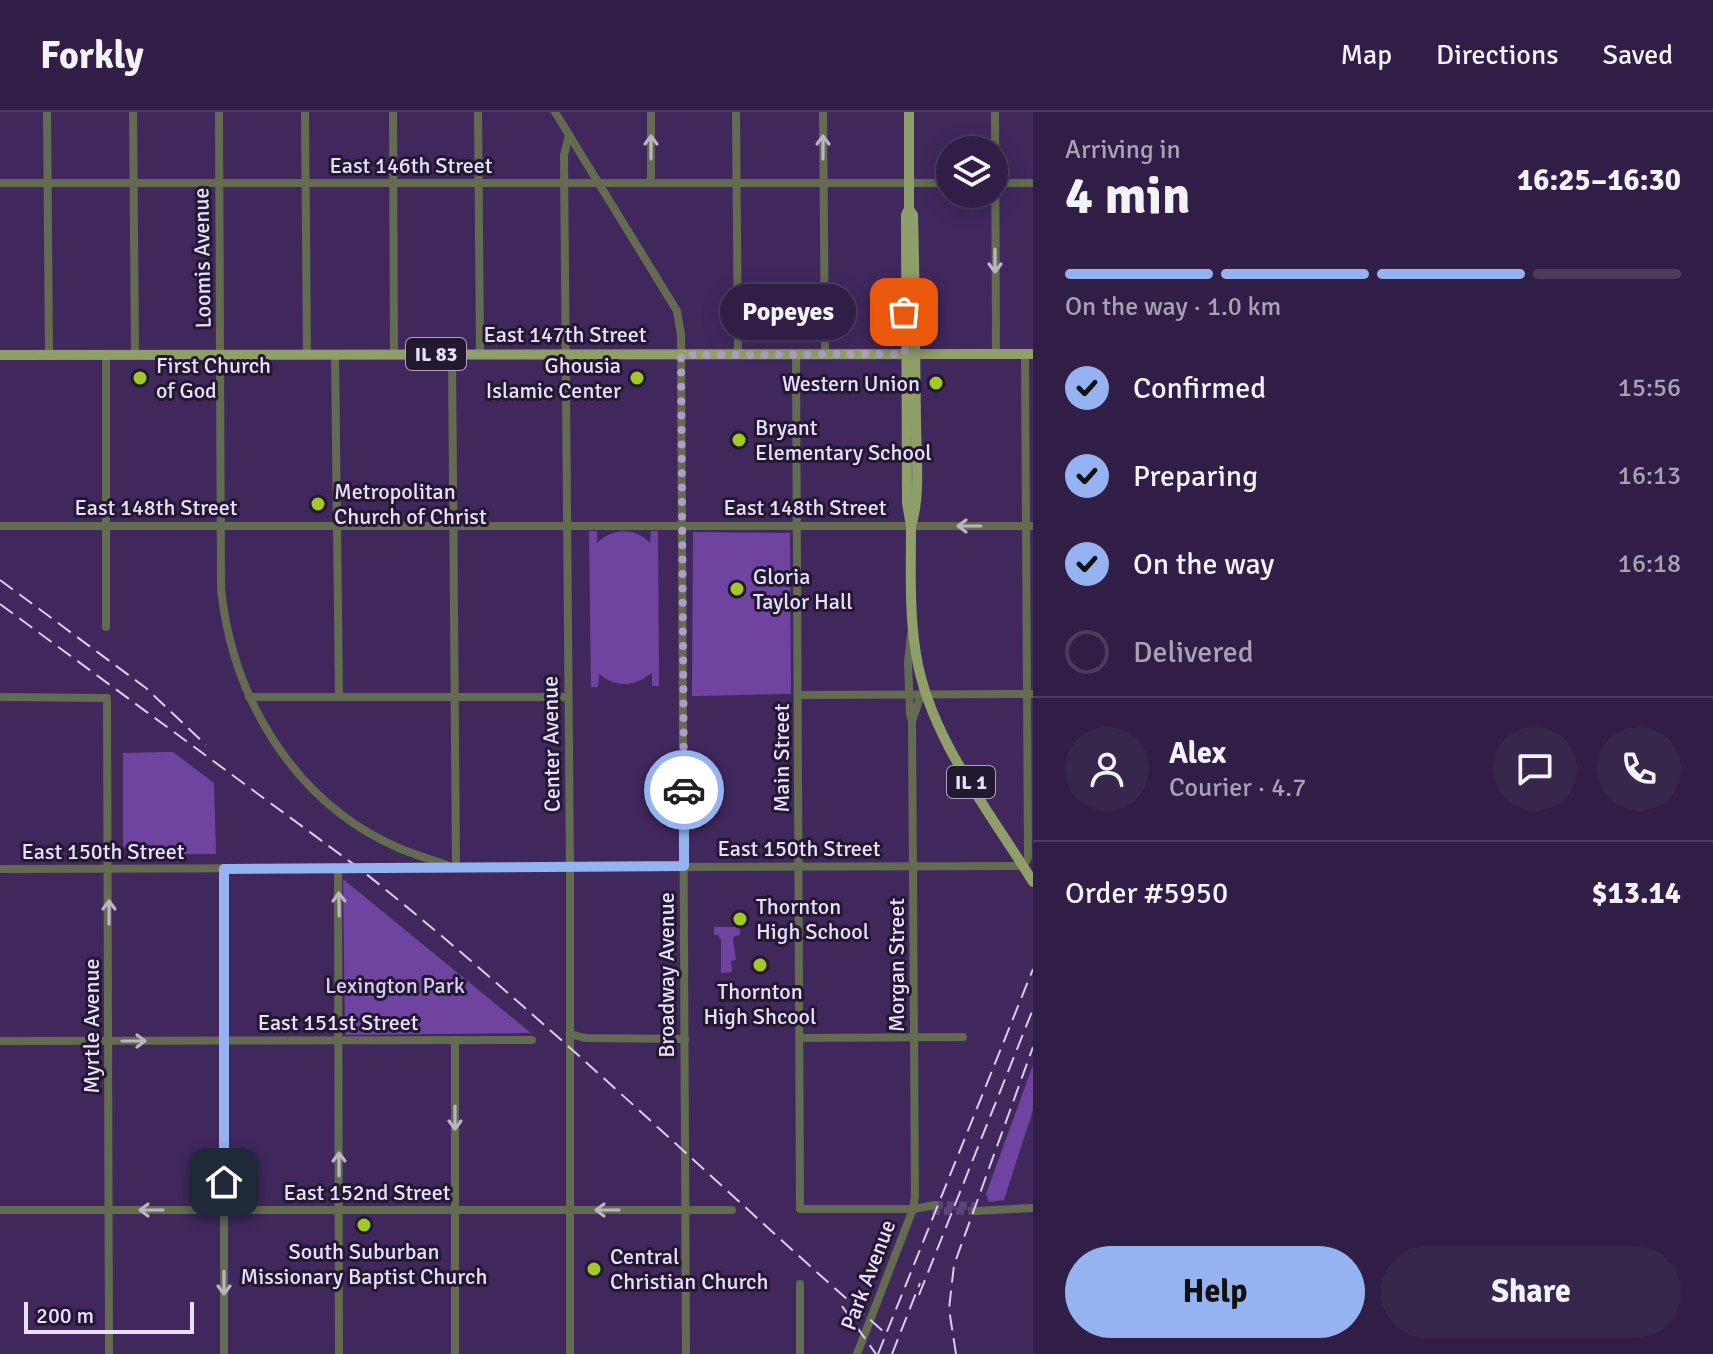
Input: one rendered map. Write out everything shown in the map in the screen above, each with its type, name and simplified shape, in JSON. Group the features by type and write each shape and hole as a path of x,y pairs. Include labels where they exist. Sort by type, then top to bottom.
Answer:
{"main road":[{"name":"IL 1","path":"909,112 909,209 913,219 910,354 915,503 911,526 912,627 924,693 943,736 1033,882"},
{"name":"East 147th Street","path":"0,355 1029,354"}],"street":[{"path":"47,112 49,355"},
{"path":"133,112 135,354"},
{"name":"Loomis Avenue","path":"219,112 221,589 225,622 249,697 269,736 305,784 361,826 399,848 456,868"},
{"path":"305,112 307,354"},
{"path":"393,112 394,354"},
{"path":"478,112 480,354"},
{"path":"651,112 651,183"},
{"path":"736,112 738,355"},
{"path":"823,112 825,354"},
{"path":"995,112 995,136"},
{"name":"Broadway Avenue","path":"559,115 677,311 681,355 686,1354"},
{"name":"Center Avenue","path":"569,135 564,155 564,183 570,868 570,1354"},
{"name":"East 146th Street","path":"0,183 936,183"},
{"path":"1008,183 1033,183"},
{"path":"994,208 996,354"},
{"path":"106,354 106,627"},
{"path":"335,354 339,697"},
{"path":"452,354 456,868"},
{"name":"Main Street","path":"796,354 800,1209 913,1209"},
{"path":"1023,866 1028,858 1030,694 1029,354"},
{"name":"East 148th Street","path":"0,526 1029,526"},
{"name":"Morgan Street","path":"912,627 908,648 912,721 913,1209"},
{"name":"Morgan Street","path":"912,721 924,693"},
{"path":"798,695 1030,694"},
{"name":"Myrtle Avenue","path":"0,697 107,698 109,1354"},
{"path":"249,697 568,697"},
{"name":"East 150th Street","path":"0,869 1023,866"},
{"path":"224,869 224,1354"},
{"path":"338,869 339,1354"},
{"path":"570,1034 585,1038 685,1039"},
{"path":"800,1038 963,1037"},
{"path":"455,1040 455,1354"},
{"name":"East 151st Street","path":"0,1041 532,1040"},
{"path":"913,1209 934,1208"},
{"path":"979,1209 1033,1208"},
{"name":"Park Avenue","path":"857,1354 913,1209"},
{"name":"East 152nd Street","path":"0,1210 732,1210"},
{"path":"800,1284 800,1354"}],"green space":[{"path":"589,531 597,531 597,543 610,534 624,531 637,534 650,543 651,531 658,531 659,686 652,686 652,673 625,684 612,682 599,674 598,687 591,687"},
{"path":"693,532 790,533 791,694 692,696"},
{"path":"173,752 214,783 216,854 132,854 123,846 123,753"},
{"name":"Lexington Park","path":"343,879 531,1033 345,1035"},
{"path":"714,927 740,927 740,935 733,939 736,960 731,961 732,972 721,973 721,940 714,935"},
{"path":"1033,1065 1033,1110 1004,1200 989,1202 986,1194"}],"tunnel":[{"path":"935,1205 977,1206"},
{"path":"932,1211 975,1211"}],"railway":[{"path":"0,580 146,688 206,745"},
{"path":"0,604 360,869 428,924 884,1332"},
{"path":"878,1354 1033,969"},
{"path":"919,1295 1033,1009"},
{"path":"956,1354 949,1309 954,1265 1033,1047"},
{"path":"892,1354 920,1283"},
{"path":"842,1306 876,1354"}],"way so far":[{"path":"684,790 681,355 905,354 904,312"}],"place":[{"name":"Popeyes","path":"904,312"},
{"name":"First Church of God","path":"140,378"},
{"name":"Ghousia Islamic Center","path":"637,378"},
{"name":"Western Union","path":"936,383"},
{"name":"Bryant Elementary School","path":"739,440"},
{"name":"Metropolitan Church of Christ","path":"318,504"},
{"name":"Gloria Taylor Hall","path":"737,589"},
{"name":"Thornton High School","path":"740,919"},
{"name":"Thornton High Shcool","path":"760,965"},
{"name":"South Suburban Missionary Baptist Church","path":"364,1225"},
{"name":"Central Christian Church","path":"594,1269"}],"route":[{"path":"224,1182 224,869 684,866 684,790"}]}
